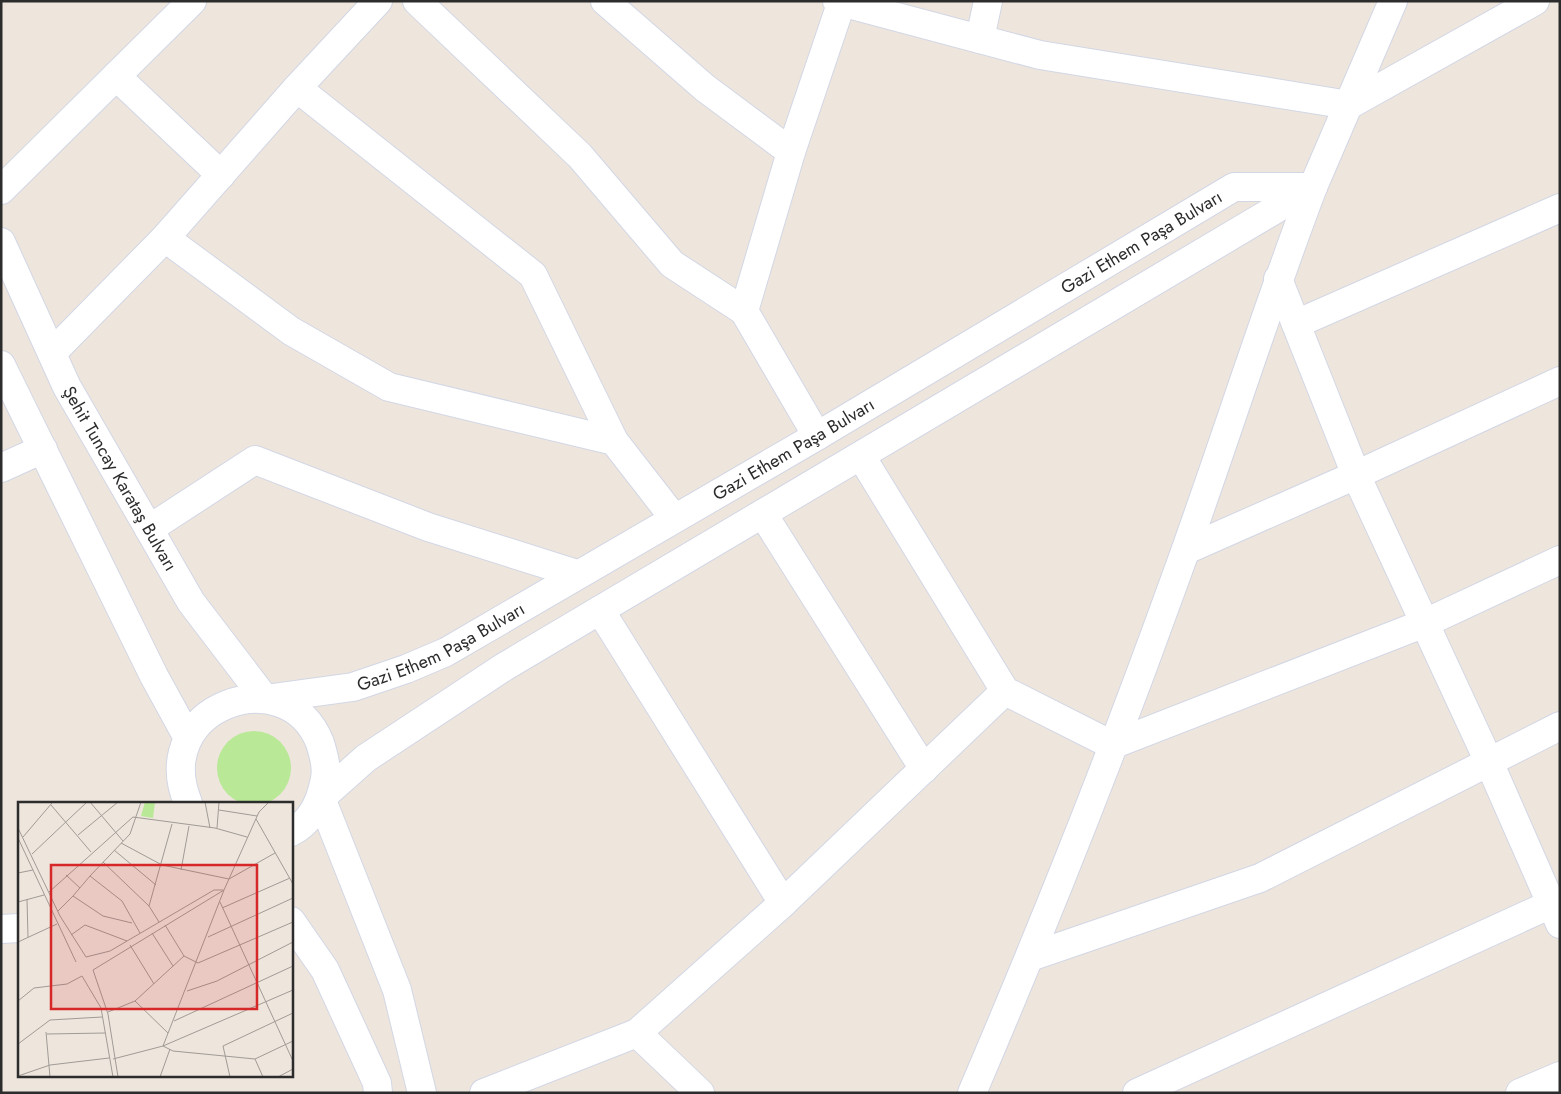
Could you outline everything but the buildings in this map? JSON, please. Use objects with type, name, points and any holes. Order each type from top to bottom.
[{"type":"street","points":[[1,190],[192,1]]},
{"type":"street","points":[[52,353],[165,238],[296,88],[378,1]]},
{"type":"street","points":[[417,1],[580,156],[672,264],[744,311],[817,436]]},
{"type":"street","points":[[605,1],[705,88],[791,152]]},
{"type":"street","points":[[980,39],[988,1]]},
{"type":"street","points":[[972,1093],[1030,957],[1186,550],[1278,279],[1313,188],[1393,1]]},
{"type":"street","points":[[744,311],[791,152],[840,2],[1040,55],[1349,105],[1535,1]]},
{"type":"street","points":[[116,76],[221,174]]},
{"type":"street","points":[[296,88],[533,275],[614,441],[674,518]]},
{"type":"street","name":"Gazi Ethem Paşa Bulvarı","points":[[188,738],[202,720],[220,706],[242,699],[265,699],[353,687],[406,669],[446,652],[817,436],[1234,188],[1313,188]]},
{"type":"street","points":[[292,831],[310,816],[321,798],[366,758],[504,667],[1313,188]]},
{"type":"street","points":[[1296,324],[1560,208]]},
{"type":"street","points":[[165,238],[291,331],[389,387],[614,441]]},
{"type":"street","name":"Şehit Tuncay Karataş Bulvarı","points":[[1,242],[67,387],[191,602],[265,699]]},
{"type":"street","points":[[1137,1093],[1556,910],[1356,475],[1278,279]]},
{"type":"street","points":[[1,365],[154,676],[188,738],[182,759],[181,781],[188,802]]},
{"type":"street","points":[[1186,550],[1356,475],[1560,381]]},
{"type":"street","points":[[1,468],[43,449]]},
{"type":"street","points":[[861,456],[1005,692],[1112,745],[1425,624],[1560,560]]},
{"type":"street","points":[[149,529],[255,460],[428,527],[577,574]]},
{"type":"street","points":[[763,514],[924,769]]},
{"type":"street","points":[[600,610],[783,902]]},
{"type":"street","points":[[484,1093],[637,1033],[783,902],[1005,692]]},
{"type":"street","points":[[265,699],[286,706],[298,714],[317,736],[325,763],[326,777],[321,798],[397,990],[422,1093]]},
{"type":"street","points":[[1030,957],[1260,878],[1560,726]]},
{"type":"street","points":[[292,922],[325,970],[377,1084],[378,1093]]},
{"type":"street","points":[[1,929],[18,928]]},
{"type":"street","points":[[637,1033],[700,1093]]},
{"type":"street","points":[[1520,1093],[1560,1076]]},
{"type":"green space","points":[[247,731],[261,731],[275,737],[285,747],[291,761],[289,782],[285,789],[270,802],[238,802],[223,789],[217,775],[217,761],[223,747],[233,737]]}]
